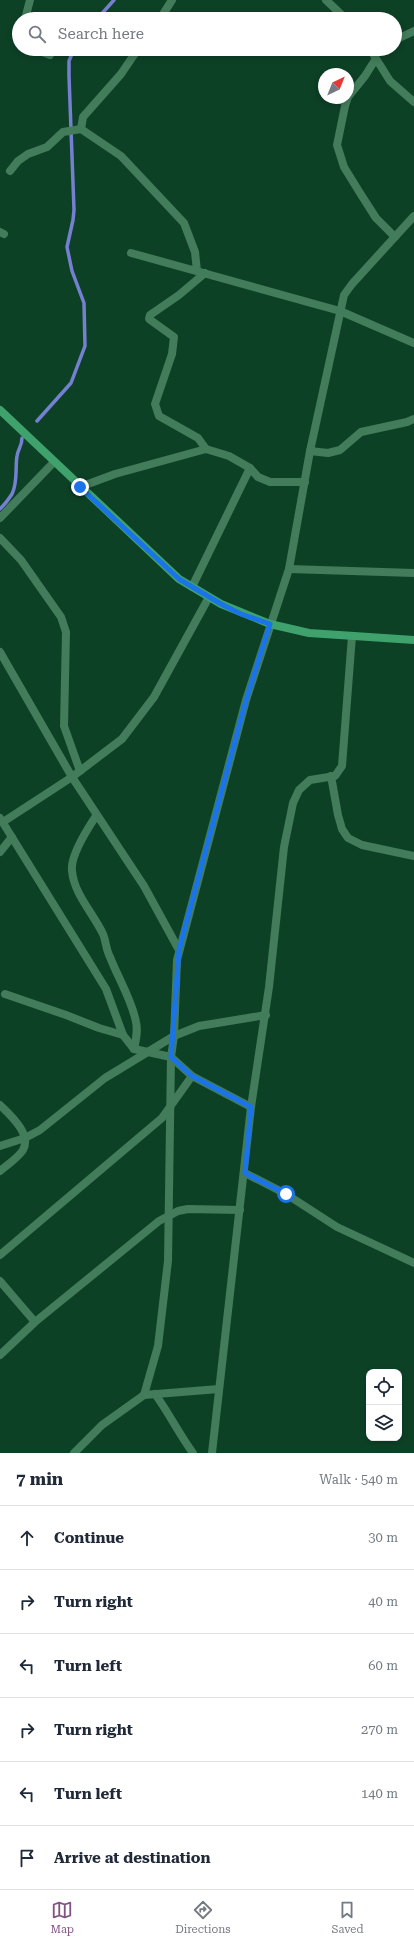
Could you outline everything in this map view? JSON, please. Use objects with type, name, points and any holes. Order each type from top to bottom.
[{"type":"main road","points":[[0,410],[179,579],[209,597],[241,614],[270,624],[309,633],[414,640]]},
{"type":"street","points":[[27,12],[30,0]]},
{"type":"street","points":[[164,12],[172,0]]},
{"type":"street","points":[[326,0],[339,12]]},
{"type":"street","points":[[402,37],[414,31]]},
{"type":"street","points":[[80,129],[83,117],[121,74],[133,56]]},
{"type":"street","points":[[373,56],[365,76],[348,97],[337,145],[344,166],[360,193],[376,218],[395,237]]},
{"type":"street","points":[[376,56],[390,81],[414,102]]},
{"type":"street","points":[[10,171],[18,161],[28,154],[47,147],[63,132],[80,129],[121,156],[184,223],[201,272]]},
{"type":"street","points":[[144,1395],[158,1346],[168,1261],[171,1057],[174,1036],[177,960],[179,950],[246,700],[288,569],[310,451],[344,295],[352,284],[414,216]]},
{"type":"street","points":[[131,253],[340,311],[414,343]]},
{"type":"street","points":[[201,272],[179,295],[150,315],[149,319],[174,337],[172,354],[155,404],[156,411],[159,416],[198,438],[206,449]]},
{"type":"street","points":[[310,451],[328,453],[340,450],[361,432],[414,419]]},
{"type":"street","points":[[80,487],[115,474],[206,449],[229,456],[250,468],[258,477],[270,482],[305,482]]},
{"type":"street","points":[[0,518],[54,462]]},
{"type":"street","points":[[192,587],[250,468]]},
{"type":"street","points":[[0,538],[21,560],[61,617],[66,632],[64,726],[80,771]]},
{"type":"street","points":[[288,569],[414,573]]},
{"type":"street","points":[[209,597],[154,697],[122,739],[72,777],[1,820],[106,989],[123,1035],[134,1049],[146,1053],[171,1057],[192,1076],[251,1107]]},
{"type":"street","points":[[212,1453],[245,1173],[251,1107],[266,1015],[284,847],[294,803],[299,790],[310,780],[331,776],[339,772],[342,766],[352,636]]},
{"type":"street","points":[[0,652],[96,816],[144,886],[179,950]]},
{"type":"street","points":[[331,776],[338,815],[342,829],[348,838],[362,845],[414,856]]},
{"type":"street","points":[[96,816],[73,862],[72,871],[83,900],[103,934],[109,955],[129,1001],[136,1022],[137,1035],[134,1049]]},
{"type":"street","points":[[0,852],[12,837]]},
{"type":"street","points":[[5,994],[66,1014],[99,1028],[123,1035]]},
{"type":"street","points":[[0,1146],[25,1138],[40,1130],[105,1078],[174,1036],[199,1026],[266,1015]]},
{"type":"street","points":[[0,1255],[162,1118],[192,1076]]},
{"type":"street","points":[[0,1105],[16,1122],[25,1138],[24,1149],[0,1171]]},
{"type":"street","points":[[245,1173],[286,1194],[337,1227],[414,1263]]},
{"type":"street","points":[[0,1354],[35,1322],[159,1221],[178,1211],[188,1209],[240,1210]]},
{"type":"street","points":[[0,1281],[35,1322]]},
{"type":"street","points":[[74,1453],[102,1425],[144,1395],[219,1389]]},
{"type":"street","points":[[155,1394],[171,1416],[183,1439],[193,1453]]},
{"type":"waterway","points":[[103,12],[114,0]]},
{"type":"waterway","points":[[37,421],[71,383],[85,346],[84,303],[72,271],[67,247],[74,210],[69,76],[69,61],[71,56]]},
{"type":"waterway","points":[[0,509],[12,494],[14,489],[17,456],[22,438]]},
{"type":"route","points":[[80,487],[179,579],[241,614],[270,624],[246,700],[179,950],[177,960],[174,1036],[171,1057],[192,1076],[251,1107],[245,1173],[286,1194]]}]
